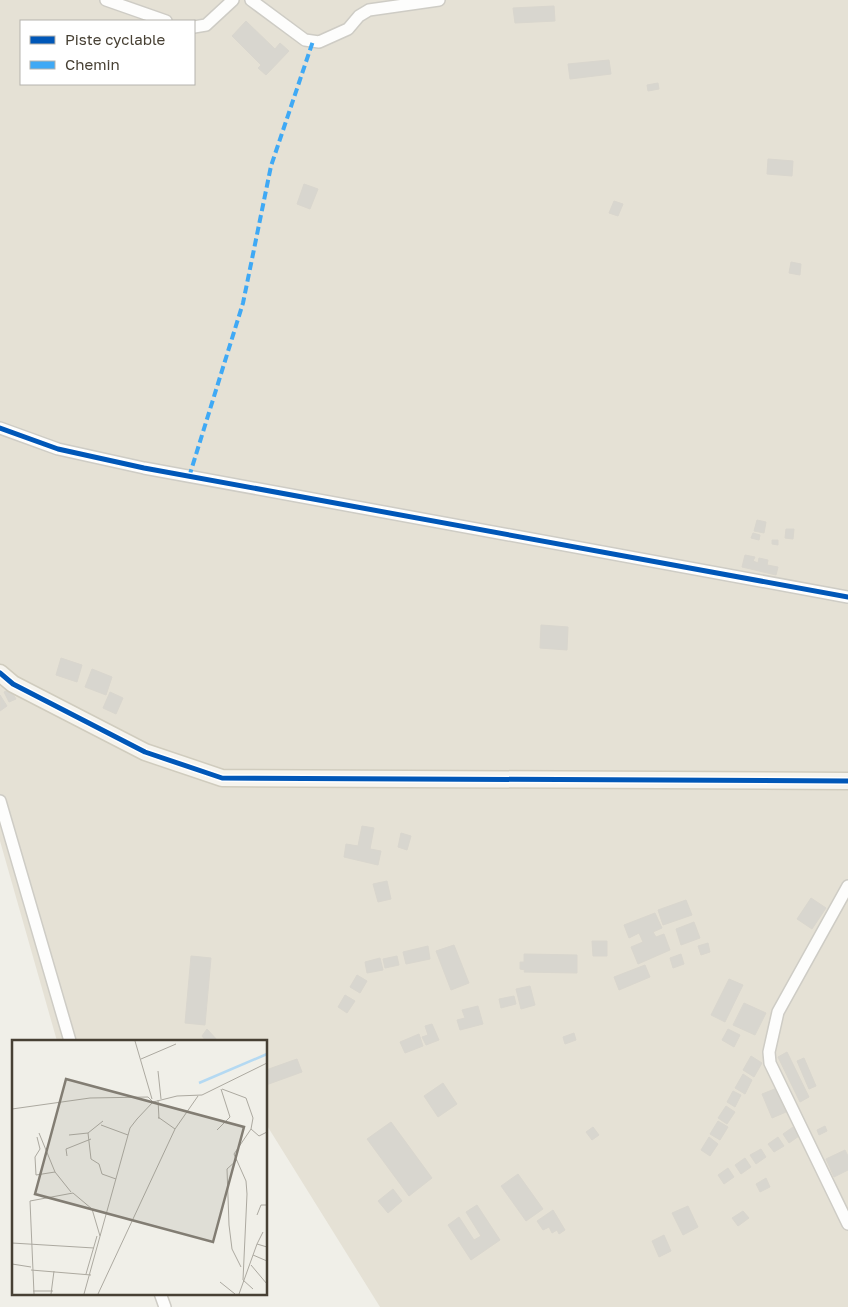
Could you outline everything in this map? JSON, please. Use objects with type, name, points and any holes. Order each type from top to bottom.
[{"type":"street","points":[[106,0],[163,20]]},
{"type":"street","points":[[195,27],[206,25],[233,0]]},
{"type":"street","points":[[251,0],[305,40],[319,42],[348,29],[359,16],[370,10],[439,0]]},
{"type":"street","points":[[0,428],[58,449],[144,468],[848,597]]},
{"type":"street","points":[[0,673],[14,684],[145,752],[222,778],[848,781]]},
{"type":"street","points":[[0,801],[70,1040]]},
{"type":"street","points":[[848,886],[778,1012],[769,1052],[770,1063],[848,1224]]},
{"type":"street","points":[[160,1294],[166,1307]]},
{"type":"shaded area","points":[[0,0],[848,0],[848,1307],[380,1307],[268,1127],[268,1040],[57,1040],[0,841]]},
{"type":"building","points":[[554,6],[555,21],[515,23],[513,8]]},
{"type":"building","points":[[246,21],[275,49],[280,43],[289,51],[266,75],[258,68],[261,65],[232,36]]},
{"type":"building","points":[[609,60],[611,74],[570,79],[568,64]]},
{"type":"building","points":[[658,83],[659,89],[648,91],[647,85]]},
{"type":"building","points":[[768,159],[793,161],[792,176],[767,174]]},
{"type":"building","points":[[304,184],[318,189],[310,209],[297,204]]},
{"type":"building","points":[[614,201],[623,204],[618,216],[609,213]]},
{"type":"building","points":[[791,262],[801,264],[800,275],[789,273]]},
{"type":"building","points":[[757,520],[766,522],[764,533],[754,531]]},
{"type":"building","points":[[786,529],[794,529],[793,539],[785,538]]},
{"type":"building","points":[[753,533],[760,535],[759,540],[751,538]]},
{"type":"building","points":[[772,540],[778,540],[778,545],[772,544]]},
{"type":"building","points":[[745,555],[755,557],[753,561],[758,563],[759,558],[768,560],[767,565],[778,567],[776,575],[742,567]]},
{"type":"building","points":[[541,625],[568,627],[567,650],[540,648]]},
{"type":"building","points":[[61,658],[82,665],[77,682],[56,675]]},
{"type":"building","points":[[92,669],[112,677],[106,695],[85,687]]},
{"type":"building","points":[[10,689],[16,699],[9,702],[4,692]]},
{"type":"building","points":[[110,692],[123,698],[116,714],[103,708]]},
{"type":"building","points":[[0,695],[7,706],[0,711]]},
{"type":"building","points":[[362,826],[374,828],[370,849],[381,851],[378,865],[344,857],[346,844],[358,846]]},
{"type":"building","points":[[401,833],[411,836],[407,850],[398,847]]},
{"type":"building","points":[[387,881],[391,899],[378,902],[373,884]]},
{"type":"building","points":[[811,898],[826,908],[812,929],[797,919]]},
{"type":"building","points":[[686,900],[692,915],[663,925],[658,910]]},
{"type":"building","points":[[655,913],[662,928],[653,932],[656,937],[664,934],[670,950],[638,964],[631,947],[643,942],[639,933],[629,938],[624,925]]},
{"type":"building","points":[[694,922],[700,938],[681,945],[676,929]]},
{"type":"building","points":[[592,941],[607,941],[607,956],[593,956]]},
{"type":"building","points":[[708,943],[710,952],[701,955],[698,946]]},
{"type":"building","points":[[454,945],[469,983],[451,990],[436,951]]},
{"type":"building","points":[[428,946],[430,959],[406,964],[403,952]]},
{"type":"building","points":[[524,954],[577,955],[577,973],[524,972],[525,970],[520,969],[520,962],[524,962]]},
{"type":"building","points":[[681,954],[684,964],[673,968],[670,958]]},
{"type":"building","points":[[191,956],[211,958],[205,1025],[185,1023]]},
{"type":"building","points":[[397,956],[399,965],[385,968],[383,959]]},
{"type":"building","points":[[380,958],[383,970],[367,973],[365,962]]},
{"type":"building","points":[[645,965],[650,977],[619,990],[614,977]]},
{"type":"building","points":[[357,975],[367,981],[360,993],[350,987]]},
{"type":"building","points":[[729,979],[743,985],[725,1022],[711,1015]]},
{"type":"building","points":[[530,986],[535,1005],[521,1009],[516,989]]},
{"type":"building","points":[[345,995],[355,1001],[347,1013],[338,1007]]},
{"type":"building","points":[[514,996],[516,1004],[501,1008],[499,999]]},
{"type":"building","points":[[744,1003],[766,1013],[755,1035],[733,1025]]},
{"type":"building","points":[[478,1006],[483,1024],[460,1030],[457,1020],[465,1018],[462,1010]]},
{"type":"building","points":[[432,1024],[439,1040],[426,1045],[422,1037],[428,1035],[425,1026]]},
{"type":"building","points":[[207,1029],[217,1040],[205,1040],[202,1036]]},
{"type":"building","points":[[728,1029],[740,1035],[734,1047],[722,1040]]},
{"type":"building","points":[[574,1033],[576,1040],[565,1044],[563,1037]]},
{"type":"building","points":[[419,1034],[423,1046],[405,1053],[400,1042]]},
{"type":"building","points":[[787,1052],[809,1097],[800,1102],[778,1057]]},
{"type":"building","points":[[751,1056],[762,1063],[754,1077],[743,1070]]},
{"type":"building","points":[[804,1058],[816,1086],[809,1089],[797,1061]]},
{"type":"building","points":[[297,1059],[302,1072],[268,1084],[268,1069]]},
{"type":"building","points":[[743,1074],[752,1080],[745,1094],[735,1088]]},
{"type":"building","points":[[443,1083],[457,1104],[438,1117],[424,1096]]},
{"type":"building","points":[[777,1088],[786,1112],[772,1118],[762,1094]]},
{"type":"building","points":[[733,1091],[741,1095],[735,1107],[727,1102]]},
{"type":"building","points":[[726,1106],[735,1112],[727,1124],[718,1118]]},
{"type":"building","points":[[718,1121],[728,1127],[720,1140],[710,1134]]},
{"type":"building","points":[[391,1122],[432,1178],[409,1196],[367,1139]]},
{"type":"building","points":[[825,1126],[827,1131],[819,1135],[817,1130]]},
{"type":"building","points":[[593,1127],[599,1135],[592,1140],[586,1132]]},
{"type":"building","points":[[793,1127],[799,1136],[789,1143],[783,1134]]},
{"type":"building","points":[[709,1137],[718,1144],[710,1156],[701,1150]]},
{"type":"building","points":[[778,1137],[784,1146],[774,1152],[768,1144]]},
{"type":"building","points":[[761,1149],[766,1157],[756,1164],[750,1155]]},
{"type":"building","points":[[845,1150],[848,1156],[848,1170],[834,1177],[826,1159]]},
{"type":"building","points":[[745,1158],[751,1167],[741,1174],[735,1165]]},
{"type":"building","points":[[728,1168],[734,1177],[724,1184],[718,1175]]},
{"type":"building","points":[[518,1174],[543,1209],[526,1221],[501,1186]]},
{"type":"building","points":[[766,1178],[770,1187],[760,1192],[756,1184]]},
{"type":"building","points":[[393,1189],[402,1201],[388,1213],[378,1201]]},
{"type":"building","points":[[477,1205],[500,1240],[471,1260],[448,1225],[459,1217],[474,1240],[481,1236],[466,1212]]},
{"type":"building","points":[[688,1206],[698,1227],[683,1235],[672,1213]]},
{"type":"building","points":[[553,1210],[565,1230],[559,1234],[557,1230],[552,1233],[549,1227],[543,1230],[537,1221]]},
{"type":"building","points":[[743,1211],[749,1218],[738,1226],[732,1218]]},
{"type":"building","points":[[664,1235],[671,1251],[659,1257],[652,1241]]},
{"type":"marked path","points":[[189,477],[243,303],[271,166],[313,41]]},
{"type":"cycle path","points":[[0,428],[58,449],[144,468],[848,597]]},
{"type":"cycle path","points":[[0,673],[13,684],[145,752],[222,778],[848,781]]}]
